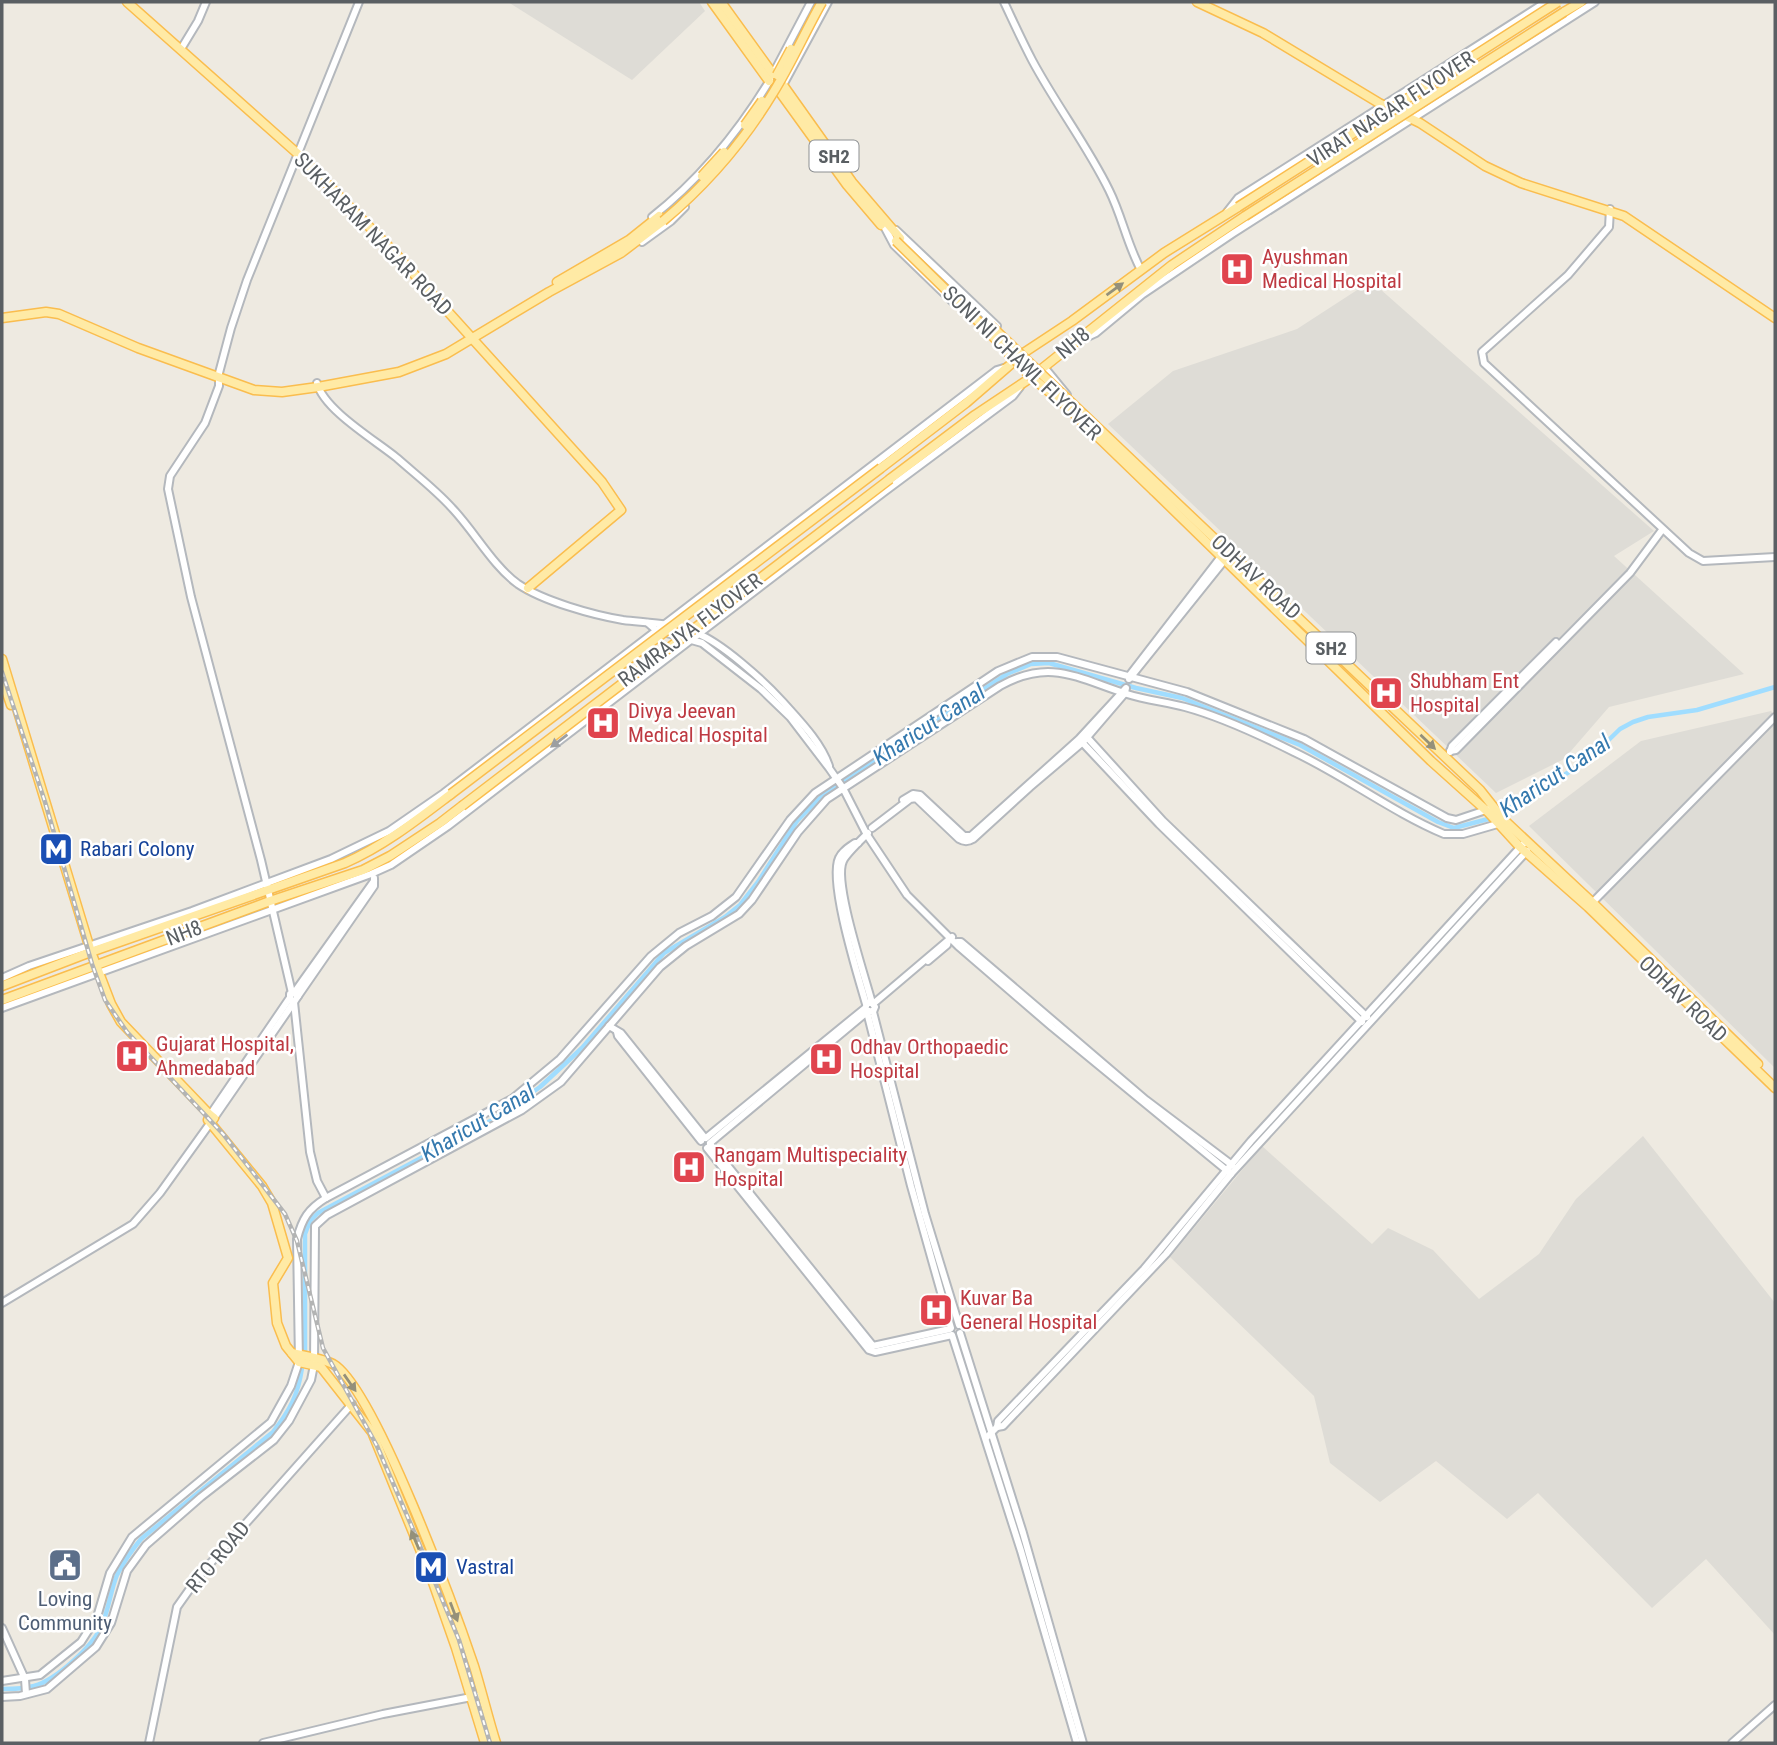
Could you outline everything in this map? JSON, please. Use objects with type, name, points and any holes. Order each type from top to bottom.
[{"type":"main road","name":"SUKHARAM NAGAR ROAD","points":[[127,2],[298,154],[394,252],[602,482],[621,510],[528,589]]},
{"type":"main road","points":[[712,2],[771,77]]},
{"type":"main road","points":[[721,2],[771,77]]},
{"type":"main road","points":[[661,219],[723,154],[741,130],[769,89],[814,2]]},
{"type":"main road","points":[[2,317],[46,312],[59,314],[138,348],[268,393],[399,372],[446,354],[619,251],[661,219],[722,164],[759,115],[822,2]]},
{"type":"main road","points":[[1197,2],[1263,33],[1385,104],[1413,117],[1490,165],[1522,180],[1625,213],[1775,315]]},
{"type":"main road","points":[[1203,2],[1264,30],[1385,104]]},
{"type":"main road","name":"VIRAT NAGAR FLYOVER","points":[[1223,216],[1558,2]]},
{"type":"main road","name":"VIRAT NAGAR FLYOVER","points":[[1238,225],[1245,216],[1581,2]]},
{"type":"main road","name":"SH2","points":[[781,88],[847,186],[887,227]]},
{"type":"main road","name":"NH8","points":[[961,407],[1025,352],[1223,216]]},
{"type":"main road","name":"NH8","points":[[910,464],[922,459],[969,419],[1026,381],[1172,265],[1238,225]]},
{"type":"main road","name":"SONI NI CHAWL FLYOVER","points":[[887,227],[1029,375],[1160,491]]},
{"type":"main road","points":[[1077,317],[1083,317],[1089,322],[1087,331]]},
{"type":"main road","points":[[961,407],[969,419]]},
{"type":"main road","name":"RAMRAJYA FLYOVER","points":[[87,950],[267,885],[366,853],[435,806],[447,794],[961,407]]},
{"type":"main road","points":[[887,454],[902,452]]},
{"type":"main road","points":[[902,478],[910,464]]},
{"type":"main road","name":"RAMRAJYA FLYOVER","points":[[372,874],[400,849],[462,806],[910,464]]},
{"type":"main road","name":"ODHAV ROAD","points":[[1160,491],[1430,761],[1491,810]]},
{"type":"main road","name":"ODHAV ROAD","points":[[1226,555],[1447,755],[1480,790],[1491,810]]},
{"type":"main road","points":[[2,659],[87,950],[121,1022],[210,1118],[265,1183],[292,1238],[290,1267],[273,1283]]},
{"type":"main road","points":[[2,678],[87,950]]},
{"type":"main road","name":"SH2","points":[[1491,810],[1502,822]]},
{"type":"main road","name":"ODHAV ROAD","points":[[1502,822],[1775,1080]]},
{"type":"main road","name":"NH8","points":[[2,1000],[96,970],[271,905],[372,874]]},
{"type":"main road","name":"ODHAV ROAD","points":[[1591,906],[1775,1088]]},
{"type":"main road","points":[[2,986],[87,950]]},
{"type":"main road","points":[[210,1118],[272,1203],[288,1258],[273,1283],[277,1323],[286,1346],[297,1357],[333,1364],[343,1373],[375,1422],[423,1531],[464,1639],[496,1743]]},
{"type":"main road","points":[[314,1362],[352,1404],[372,1432],[430,1574],[485,1743]]},
{"type":"street","points":[[181,49],[206,2]]},
{"type":"street","points":[[326,1198],[317,1181],[310,1152],[293,996],[267,885],[191,597],[169,489],[170,476],[205,424],[219,387],[219,375],[230,328],[247,280],[359,2]]},
{"type":"street","points":[[619,251],[683,190],[724,146],[771,77],[814,2]]},
{"type":"street","points":[[619,251],[638,245],[671,221],[733,155],[781,88],[828,2]]},
{"type":"street","points":[[1004,2],[1032,62],[1084,144],[1110,192],[1122,221],[1126,240],[1141,270]]},
{"type":"street","points":[[1223,216],[1238,198],[1546,2]]},
{"type":"street","points":[[1069,346],[1096,333],[1143,294],[1238,225],[1595,2]]},
{"type":"street","points":[[771,77],[781,88]]},
{"type":"street","points":[[1610,210],[1609,226],[1568,275],[1482,352],[1484,363],[1689,554],[1703,561],[1775,557]]},
{"type":"street","points":[[887,227],[903,234],[1025,352]]},
{"type":"street","points":[[267,885],[364,844],[447,794],[662,625],[997,370],[1010,365],[894,245],[887,227]]},
{"type":"street","points":[[2,1301],[133,1224],[160,1193],[372,874],[384,869],[448,826],[902,478],[922,459],[1013,396],[1026,381],[1149,492],[1160,491],[1161,484],[1069,397],[1044,367]]},
{"type":"street","points":[[318,385],[325,398],[345,418],[380,444],[452,508],[518,583],[546,597],[582,609],[699,634],[717,645],[774,692],[810,735],[826,758],[829,768]]},
{"type":"street","points":[[1447,755],[1452,746],[1632,567],[1662,530]]},
{"type":"street","points":[[1077,1743],[1021,1551],[991,1432],[953,1329],[925,1214],[839,897],[836,875],[839,856],[867,835],[873,824],[916,793],[964,836],[970,838],[1083,738],[1226,555]]},
{"type":"street","points":[[648,623],[656,630],[702,643],[761,689],[790,717],[837,779],[867,835],[907,895],[958,946],[1087,1057],[1231,1169]]},
{"type":"street","points":[[2,1697],[26,1687],[81,1642],[97,1618],[110,1573],[132,1537],[271,1422],[291,1386],[297,1357],[292,1238],[302,1219],[317,1203],[503,1104],[527,1086],[574,1045],[651,956],[680,933],[712,916],[736,897],[790,820],[815,793],[988,678],[1016,662],[1032,657],[1057,657],[1296,752],[1444,834],[1463,834],[1502,822]]},
{"type":"street","points":[[2,1681],[47,1689],[96,1647],[111,1623],[127,1572],[146,1545],[201,1497],[274,1440],[289,1421],[311,1380],[314,1362],[315,1226],[327,1215],[522,1110],[561,1082],[660,967],[686,946],[740,914],[798,832],[827,799],[1017,677],[1045,671],[1186,692],[1304,739],[1447,818],[1456,820],[1491,810]]},
{"type":"street","points":[[1591,906],[1775,719]]},
{"type":"street","points":[[1083,738],[1159,824],[1365,1020]]},
{"type":"street","points":[[991,1432],[998,1421],[1161,1250],[1365,1020],[1526,846]]},
{"type":"street","points":[[706,1142],[870,1007],[944,942],[952,940]]},
{"type":"street","points":[[2,978],[87,950]]},
{"type":"street","points":[[2,1008],[96,970]]},
{"type":"street","points":[[609,1026],[617,1032],[873,1346],[953,1329]]},
{"type":"street","points":[[953,1329],[956,1336],[960,1334],[991,1432],[1083,1743]]},
{"type":"street","name":"RTO ROAD","points":[[149,1743],[177,1607],[199,1576],[352,1404]]},
{"type":"street","points":[[2,1628],[26,1687]]},
{"type":"street","points":[[263,1743],[383,1714],[482,1695]]},
{"type":"street","points":[[1732,1743],[1775,1705]]},
{"type":"shaded area","points":[[508,2],[699,2],[705,11],[632,80]]},
{"type":"shaded area","points":[[1371,281],[1654,531],[1614,556],[1744,674],[1609,707],[1564,759],[1496,793],[1108,424],[1173,371],[1297,329]]},
{"type":"shaded area","points":[[1771,711],[1775,715],[1775,1068],[1529,826],[1641,741]]},
{"type":"shaded area","points":[[1643,1136],[1775,1303],[1775,1635],[1706,1559],[1652,1608],[1538,1493],[1507,1519],[1436,1461],[1380,1502],[1330,1463],[1314,1396],[1170,1257],[1262,1146],[1372,1244],[1388,1228],[1433,1250],[1479,1299],[1539,1254],[1576,1199]]},
{"type":"waterway","name":"Kharicut Canal","points":[[305,1351],[305,1234],[310,1221],[318,1213],[494,1119],[540,1087],[582,1048],[664,953],[725,917],[740,905],[797,821],[825,793],[1007,674],[1031,664],[1049,663],[1182,698],[1300,745],[1438,822],[1454,828],[1492,818]]},
{"type":"waterway","name":"Kharicut Canal","points":[[1500,814],[1587,761],[1620,729],[1633,722],[1648,717],[1697,710],[1775,687]]},
{"type":"waterway","name":"Kharicut Canal","points":[[2,1689],[26,1688],[43,1683],[82,1653],[101,1627],[117,1575],[141,1539],[273,1432],[292,1402],[302,1368]]},
{"type":"railway","points":[[2,672],[105,1000],[127,1032],[224,1135],[285,1214],[297,1241],[323,1348],[377,1446],[415,1534],[459,1640],[490,1743]]},
{"type":"place","name":"Ayushman Medical Hospital","points":[[1237,269]]},
{"type":"place","name":"Shubham Ent Hospital","points":[[1386,693]]},
{"type":"place","name":"Divya Jeevan Medical Hospital","points":[[603,723]]},
{"type":"place","name":"Rabari Colony","points":[[56,849]]},
{"type":"place","name":"Gujarat Hospital, Ahmedabad","points":[[132,1056]]},
{"type":"place","name":"Odhav Orthopaedic Hospital","points":[[826,1059]]},
{"type":"place","name":"Rangam Multispeciality Hospital","points":[[689,1167]]},
{"type":"place","name":"Kuvar Ba General Hospital","points":[[936,1310]]},
{"type":"place","name":"Loving Community","points":[[65,1565]]},
{"type":"place","name":"Vastral","points":[[431,1567]]}]
